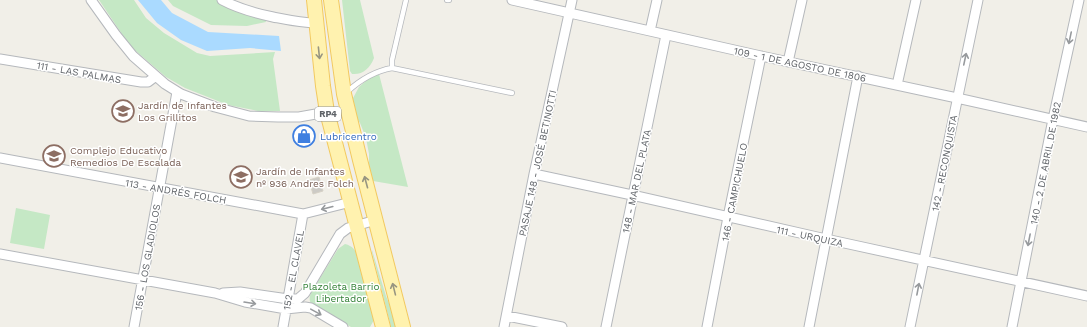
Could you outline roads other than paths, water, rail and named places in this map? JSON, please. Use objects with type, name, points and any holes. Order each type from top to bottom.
[{"type":"main road","name":"RP4","points":[[314,0],[327,112],[383,327]]},
{"type":"main road","name":"RP4","points":[[331,0],[344,94],[403,327]]},
{"type":"street","points":[[91,0],[122,44],[133,56],[177,92],[197,101],[249,116],[278,118],[299,117],[327,112]]},
{"type":"street","points":[[222,0],[244,10],[302,23],[316,23]]},
{"type":"street","name":"109 - 1 DE AGOSTO DE 1806","points":[[512,0],[1087,127]]},
{"type":"street","name":"PASAJE 148 - JOSÉ BETINOTTI","points":[[504,327],[534,174],[572,0]]},
{"type":"street","points":[[650,31],[657,0]]},
{"type":"street","points":[[788,62],[802,0]]},
{"type":"street","points":[[897,85],[916,0]]},
{"type":"street","name":"142 - RECONQUISTA","points":[[910,327],[978,0]]},
{"type":"street","name":"140 - 2 DE ABRIL DE 1982","points":[[1012,327],[1053,119],[1079,0]]},
{"type":"street","name":"148 - MAR DEL PLATA","points":[[606,327],[666,35]]},
{"type":"street","name":"146 - CAMPICHUELO","points":[[707,327],[761,56]]},
{"type":"street","name":"111 - LAS PALMAS","points":[[0,58],[141,82],[148,82],[156,76]]},
{"type":"street","points":[[809,327],[858,76]]},
{"type":"street","name":"156 - LOS GLADIOLOS","points":[[134,327],[177,92]]},
{"type":"street","name":"113 - ANDRÉS FOLCH","points":[[0,158],[303,214],[350,202]]},
{"type":"street","name":"111 - URQUIZA","points":[[534,174],[1087,296]]},
{"type":"street","name":"152 - EL CLAVEL","points":[[283,327],[303,214]]},
{"type":"street","points":[[215,293],[240,292],[288,299],[298,298],[305,293],[340,234],[348,228],[376,220]]},
{"type":"street","points":[[0,254],[215,293],[239,301],[286,309],[305,307],[311,308],[344,327]]},
{"type":"street","points":[[507,316],[562,327]]},
{"type":"lane","points":[[392,68],[392,60],[406,0]]},
{"type":"lane","points":[[344,94],[354,85],[366,78],[378,72],[392,68],[512,93]]},
{"type":"water","points":[[138,0],[161,0],[172,13],[208,32],[279,36],[281,51],[250,48],[207,51],[181,40],[157,23]]},
{"type":"place","name":"Jardín de Infantes Los Grillitos","points":[[123,111]]},
{"type":"place","name":"Lubricentro","points":[[304,136]]},
{"type":"place","name":"Complejo Educativo Remedios De Escalada","points":[[54,156]]},
{"type":"place","name":"Jardín de Infantes nº 936 Andres Folch","points":[[241,177]]},
{"type":"park label","name":"Plazoleta Barrio Libertador","points":[[341,292]]}]
